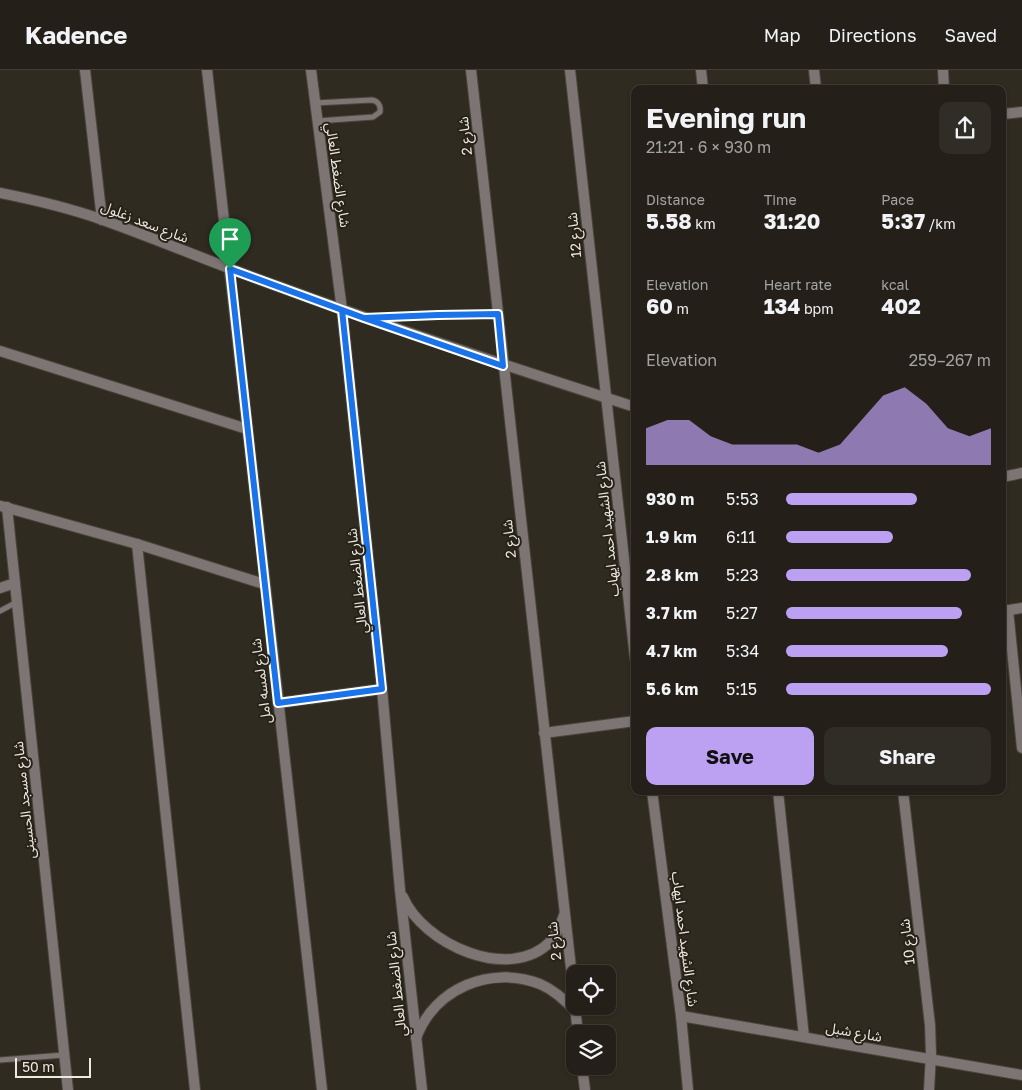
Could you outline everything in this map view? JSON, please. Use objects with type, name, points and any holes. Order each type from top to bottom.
[{"type":"street","points":[[85,70],[102,220]]},
{"type":"street","name":"شارع لمسه امل","points":[[207,70],[322,1090]]},
{"type":"street","name":"شارع الضغط العالي","points":[[311,70],[316,121],[342,310],[422,1090]]},
{"type":"street","name":"شارع 2","points":[[471,70],[570,965]]},
{"type":"street","name":"شارع 12","points":[[570,70],[606,398]]},
{"type":"street","points":[[701,70],[703,85]]},
{"type":"street","points":[[814,70],[816,85]]},
{"type":"street","points":[[943,70],[944,85]]},
{"type":"street","points":[[1006,114],[1022,112]]},
{"type":"street","name":"شارع سعد زغلول","points":[[0,193],[102,220],[364,318],[503,366],[631,406]]},
{"type":"street","points":[[0,352],[247,429]]},
{"type":"street","name":"شارع الشهيد احمد ايهاب","points":[[606,398],[631,624]]},
{"type":"street","points":[[1006,476],[1022,473]]},
{"type":"street","points":[[3,506],[137,544],[264,584]]},
{"type":"street","name":"شارع مسجد الحسينى","points":[[3,506],[15,583],[68,1090]]},
{"type":"street","points":[[137,544],[195,1090]]},
{"type":"street","points":[[623,555],[631,558]]},
{"type":"street","points":[[0,588],[15,583]]},
{"type":"street","points":[[1006,610],[1022,608]]},
{"type":"street","points":[[1006,618],[1022,748]]},
{"type":"street","points":[[278,703],[382,689]]},
{"type":"street","points":[[544,733],[631,722]]},
{"type":"street","name":"شارع الشهيد احمد ايهاب","points":[[653,795],[681,1016],[688,1090]]},
{"type":"street","points":[[778,795],[804,1037]]},
{"type":"street","name":"شارع 10","points":[[903,795],[930,1025],[931,1060],[929,1090]]},
{"type":"street","points":[[400,890],[406,905],[428,931],[442,941],[457,948],[488,957],[517,958],[537,952],[555,935],[564,915]]},
{"type":"street","points":[[416,1039],[427,1015],[446,995],[464,986],[484,980],[512,978],[527,980],[541,985],[566,1000]]},
{"type":"street","name":"شارع شبل","points":[[681,1016],[1022,1075]]},
{"type":"street","points":[[583,1075],[585,1090]]},
{"type":"lane","points":[[314,103],[372,100],[380,106],[380,112],[373,117],[316,121]]},
{"type":"lane","points":[[364,318],[498,314]]},
{"type":"lane","points":[[0,611],[17,602]]},
{"type":"lane","points":[[0,1060],[64,1055]]},
{"type":"route","points":[[230,269],[278,703],[382,689],[342,310],[364,318],[503,366],[498,314],[364,318],[230,269]]}]
